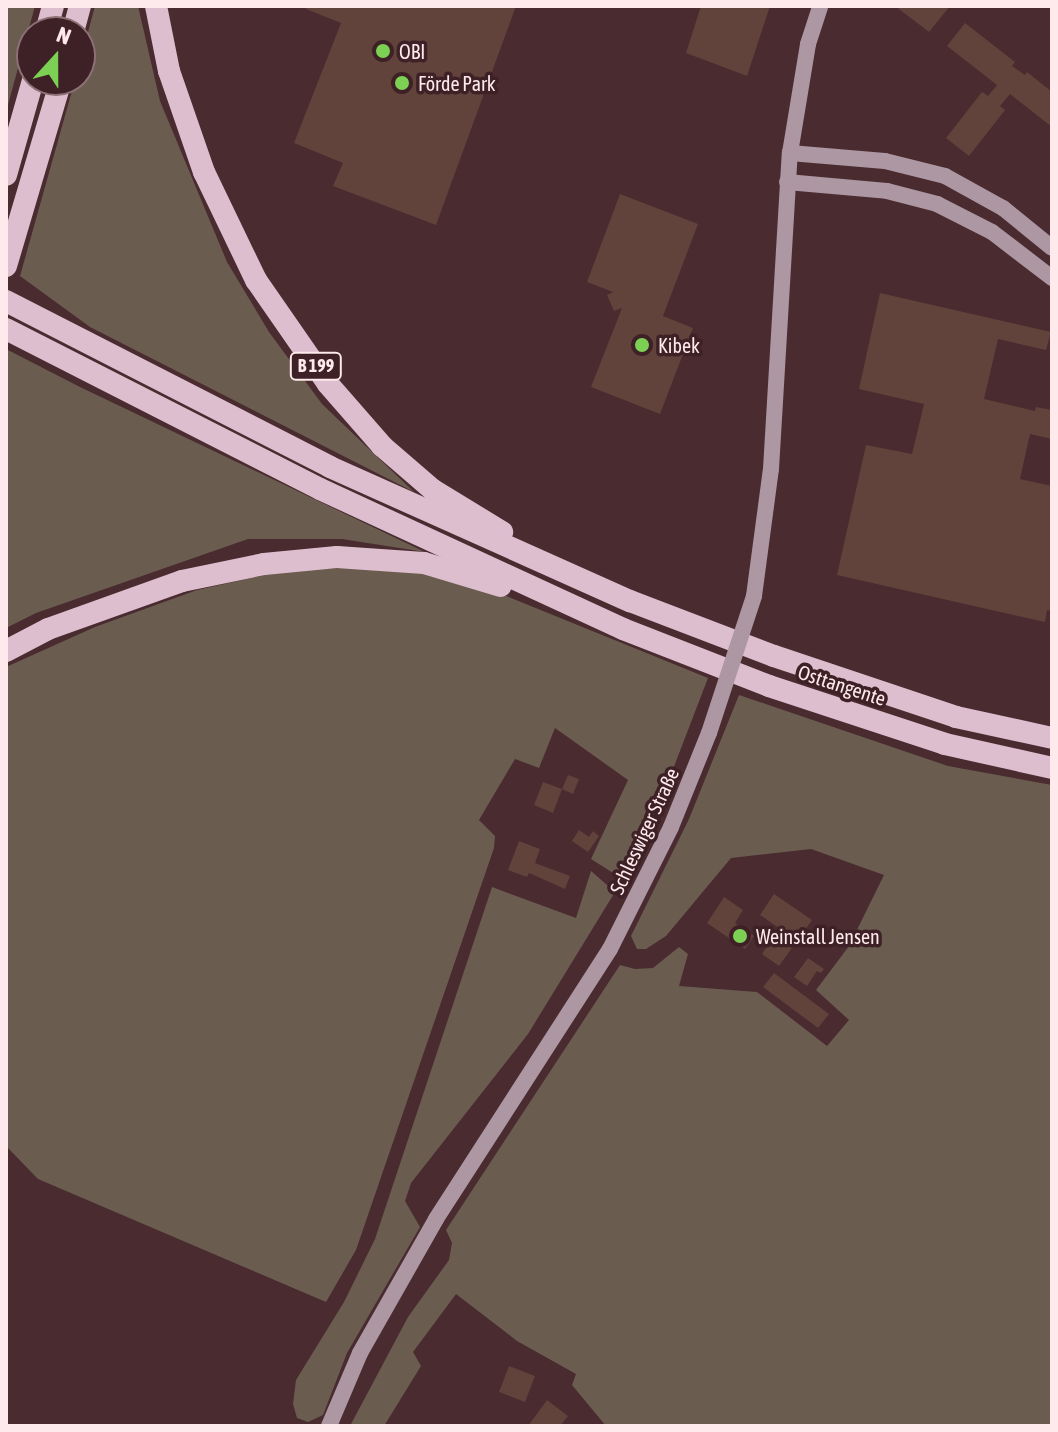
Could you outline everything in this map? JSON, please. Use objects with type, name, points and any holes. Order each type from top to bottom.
[{"type":"highway","name":"B 199","points":[[156,6],[169,71],[204,172],[256,280],[328,384],[382,446],[433,490],[488,524],[630,601]]},
{"type":"highway","points":[[6,175],[28,96]]},
{"type":"highway","points":[[6,266],[56,96]]},
{"type":"highway","points":[[6,301],[330,467],[630,601]]},
{"type":"highway","points":[[6,329],[320,489],[623,629]]},
{"type":"highway","points":[[6,651],[48,629],[182,581],[264,564],[337,557],[424,563],[623,629]]},
{"type":"highway","name":"Osttangente","points":[[630,601],[774,656],[956,717],[1052,738]]},
{"type":"highway","name":"Osttangente","points":[[623,629],[769,686],[945,744],[1052,768]]},
{"type":"main road","name":"Schleswiger Straße","points":[[329,1426],[360,1353],[436,1219],[610,949],[671,827],[709,733],[754,596],[771,469],[790,153],[808,44],[820,6]]},
{"type":"main road","points":[[790,153],[885,161],[945,176],[1003,208],[1052,248]]},
{"type":"main road","points":[[787,182],[887,191],[937,204],[992,232],[1052,278]]},
{"type":"shaded area","points":[[6,6],[35,6],[32,16],[16,16],[16,75],[6,112]]},
{"type":"shaded area","points":[[95,6],[138,6],[160,101],[227,262],[269,332],[322,404],[414,492],[90,327],[20,276],[71,96],[96,96],[96,16],[92,16]]},
{"type":"shaded area","points":[[6,349],[425,552],[342,539],[248,539],[36,613],[6,628]]},
{"type":"shaded area","points":[[369,567],[423,573],[504,595],[708,678],[660,803],[621,878],[591,859],[628,780],[555,728],[539,768],[515,759],[479,820],[495,836],[494,848],[356,1250],[326,1302],[38,1179],[6,1146],[6,667],[95,627],[197,590],[288,570]]},
{"type":"shaded area","points":[[739,695],[948,766],[1052,785],[1052,1426],[606,1426],[572,1385],[576,1374],[517,1341],[456,1294],[413,1352],[421,1366],[384,1426],[350,1426],[408,1317],[449,1260],[452,1243],[446,1230],[620,965],[635,969],[653,968],[679,947],[688,954],[679,986],[757,992],[827,1046],[849,1020],[816,990],[849,946],[884,875],[811,849],[731,858],[666,936],[646,949],[637,949],[631,936],[689,819]]},
{"type":"shaded area","points":[[591,871],[615,892],[528,1034],[411,1183],[405,1201],[420,1227],[347,1353],[323,1415],[308,1422],[297,1418],[293,1404],[296,1380],[344,1302],[375,1239],[492,887],[576,918]]},
{"type":"building","name":"Förde Park","points":[[307,6],[516,6],[436,225],[333,186],[343,163],[294,143],[341,23],[306,9]]},
{"type":"building","points":[[701,6],[770,6],[747,76],[686,53]]},
{"type":"building","points":[[895,6],[950,6],[929,32]]},
{"type":"building","points":[[965,23],[1015,62],[1012,66],[1025,75],[1027,72],[1052,92],[1052,127],[1010,94],[1000,106],[1005,110],[969,156],[946,138],[982,92],[988,96],[997,85],[947,46]]},
{"type":"building","points":[[620,194],[698,224],[663,316],[693,328],[660,414],[591,387],[622,308],[614,311],[607,295],[613,292],[587,282]]},
{"type":"building","points":[[880,293],[1051,332],[1046,350],[998,339],[984,399],[1035,411],[1036,407],[1052,410],[1052,439],[1030,434],[1020,479],[1052,486],[1052,611],[1047,610],[1045,622],[837,575],[866,445],[912,454],[924,404],[859,389]]},
{"type":"building","points":[[568,775],[579,779],[573,794],[562,789]]},
{"type":"building","points":[[543,782],[562,789],[553,813],[534,805]]},
{"type":"building","points":[[579,830],[589,837],[593,831],[599,836],[588,852],[572,841]]},
{"type":"building","points":[[519,841],[540,849],[535,863],[570,876],[565,889],[529,873],[527,877],[508,870]]},
{"type":"building","points":[[774,894],[812,920],[779,966],[762,954],[779,928],[760,915]]},
{"type":"building","points":[[724,897],[743,910],[735,923],[754,936],[745,949],[707,923]]},
{"type":"building","points":[[808,958],[824,969],[821,973],[817,971],[807,986],[794,977]]},
{"type":"building","points":[[774,973],[829,1014],[818,1028],[763,987]]},
{"type":"building","points":[[509,1366],[535,1376],[525,1402],[499,1392]]},
{"type":"building","points":[[547,1400],[568,1416],[560,1426],[528,1426]]},
{"type":"place","name":"OBI","points":[[383,51]]},
{"type":"place","name":"Förde Park","points":[[402,83]]},
{"type":"place","name":"Kibek","points":[[642,345]]},
{"type":"place","name":"Weinstall Jensen","points":[[740,936]]}]
